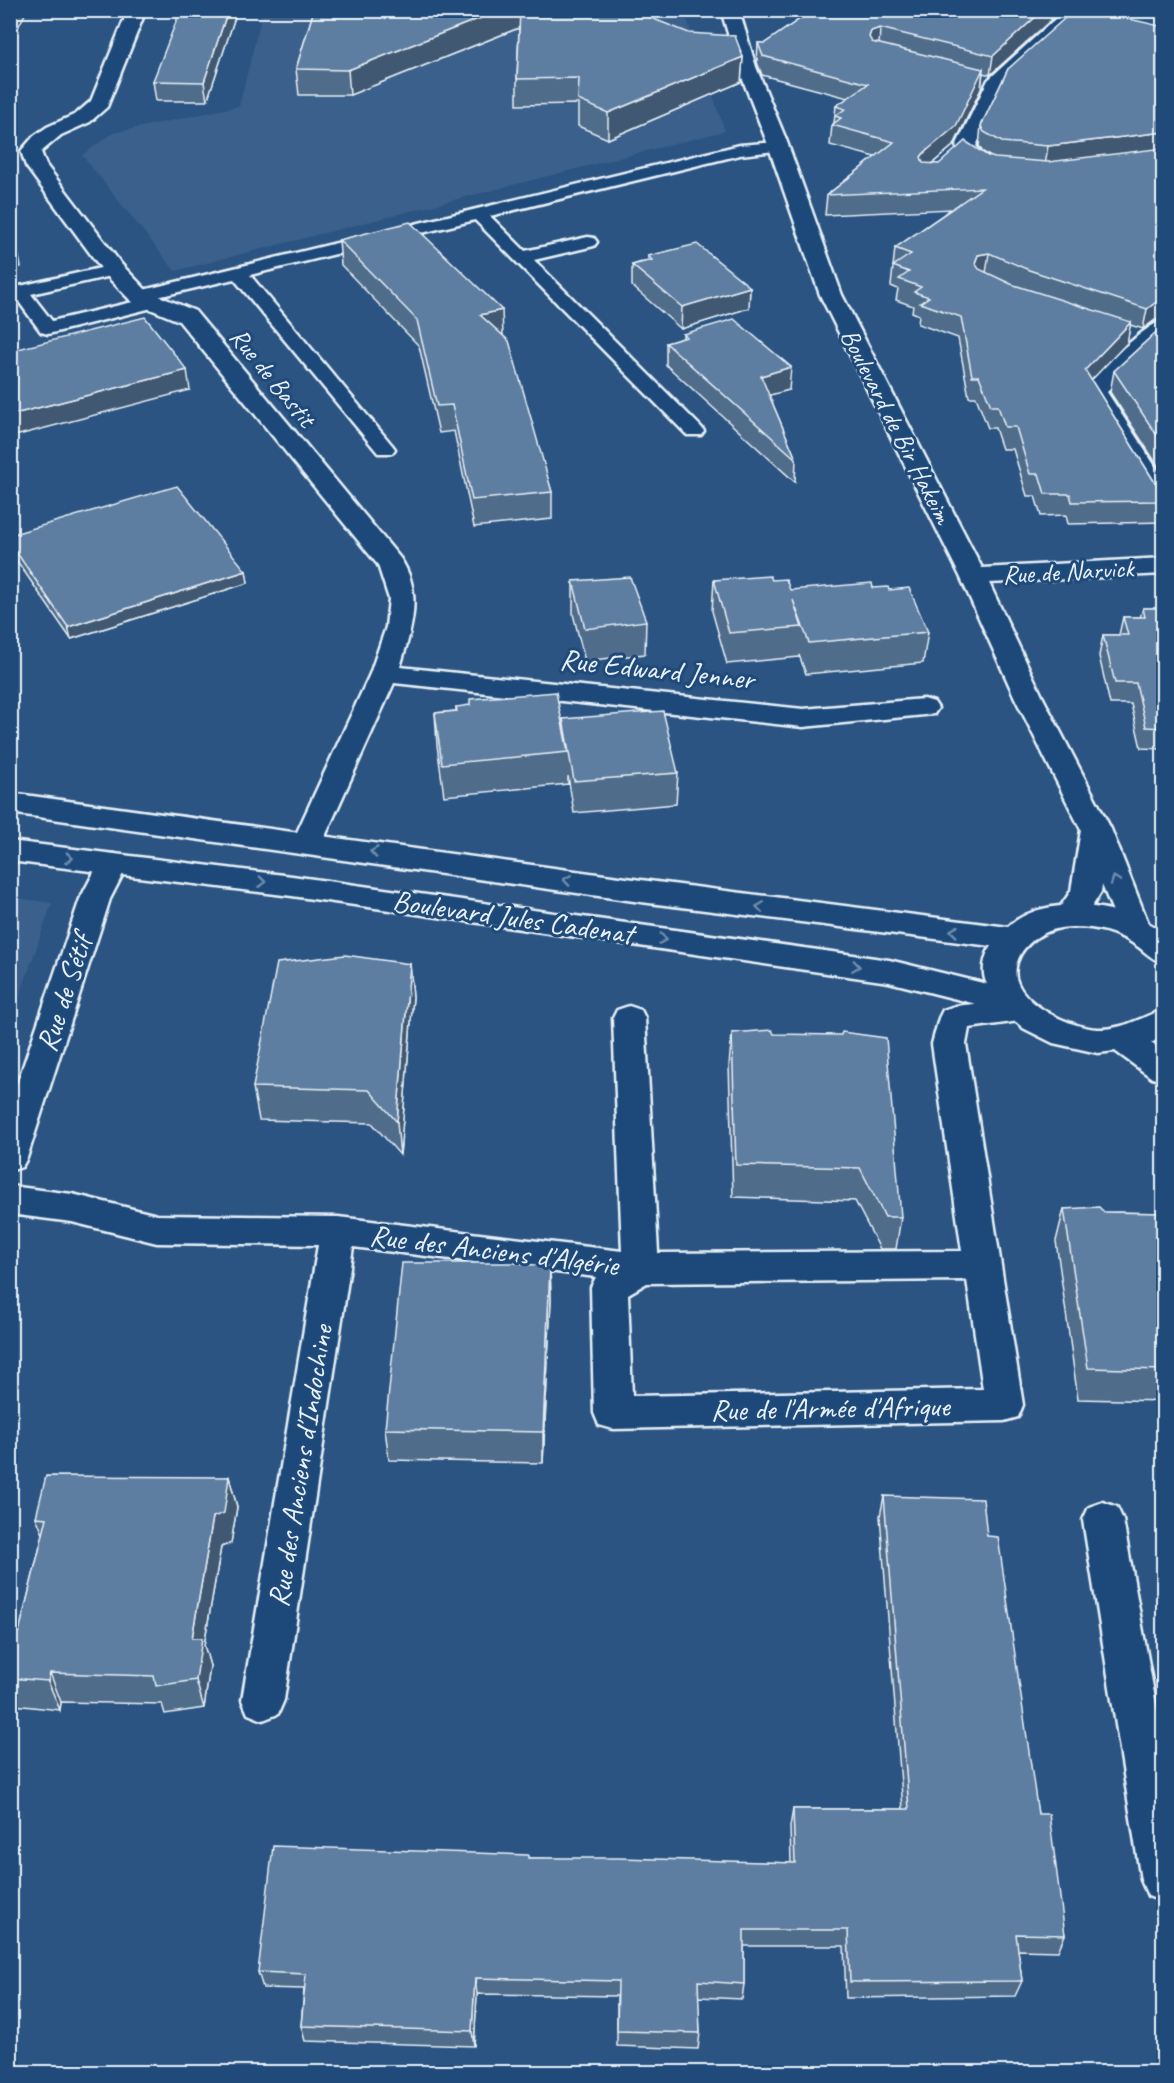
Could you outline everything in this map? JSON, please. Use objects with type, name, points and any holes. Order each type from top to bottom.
[{"type":"street","name":"Rue de Bastit","points":[[137,10],[100,103],[83,118],[54,131],[41,140],[31,151],[36,166],[114,270],[145,300],[187,316],[391,564],[402,599],[399,627],[384,674],[308,843]]},
{"type":"street","name":"Boulevard de Bir Hakeim","points":[[730,10],[747,67],[779,147],[831,295],[973,576],[1029,698],[1096,829],[1135,930]]},
{"type":"street","points":[[1014,172],[993,170],[973,157],[959,153],[995,84],[1070,17],[1074,10]]},
{"type":"street","points":[[973,79],[995,84]]},
{"type":"street","points":[[1145,333],[1095,391],[1164,501]]},
{"type":"street","name":"Rue de Narvick","points":[[973,576],[1164,566]]},
{"type":"street","name":"Rue Edward Jenner","points":[[384,674],[803,718],[924,708]]},
{"type":"street","name":"Boulevard Jules Cadenat","points":[[10,803],[640,891],[1012,938]]},
{"type":"street","points":[[1070,916],[1086,891],[1096,829]]},
{"type":"street","name":"Boulevard Jules Cadenat","points":[[10,850],[292,886],[889,970],[1017,1006],[1050,1030],[1086,1041],[1123,1040],[1146,1034],[1164,1022]]},
{"type":"street","name":"Rue de Sétif","points":[[10,1158],[95,899],[113,864]]},
{"type":"street","points":[[1017,1006],[1001,980],[1001,958],[1012,938],[1036,922],[1070,916],[1103,919],[1135,930],[1164,952]]},
{"type":"street","name":"Rue de l'Armée d'Afrique","points":[[641,1268],[609,1287],[613,1413],[1004,1405],[949,1044],[955,1018],[1017,1006]]},
{"type":"street","points":[[629,1018],[641,1268]]},
{"type":"street","points":[[1123,1040],[1164,1069]]},
{"type":"street","name":"Rue des Anciens d'Algérie","points":[[10,1200],[72,1208],[157,1229],[338,1231],[641,1268],[981,1265]]},
{"type":"street","name":"Rue des Anciens d'Indochine","points":[[263,1700],[338,1231]]},
{"type":"street","points":[[1103,1520],[1164,1880]]},
{"type":"lane","points":[[114,270],[20,291],[48,328],[238,273],[740,150],[779,147]]},
{"type":"lane","points":[[478,214],[694,430]]},
{"type":"lane","points":[[523,257],[588,242]]},
{"type":"lane","points":[[238,273],[386,449]]},
{"type":"shaded area","points":[[263,10],[684,11],[725,131],[175,271],[82,155],[113,133],[239,106]]},
{"type":"shaded area","points":[[10,897],[52,903],[11,1021]]},
{"type":"building","points":[[189,10],[228,10],[204,82],[153,81],[179,14]]},
{"type":"building","points":[[318,10],[501,10],[348,70],[296,69],[313,13]]},
{"type":"building","points":[[520,10],[631,10],[689,33],[735,36],[743,57],[608,113],[578,100],[579,78],[517,79]]},
{"type":"building","points":[[813,10],[1043,10],[993,56],[880,28],[871,31],[869,37],[872,42],[983,69],[956,126],[924,153],[921,157],[923,163],[939,164],[965,141],[995,158],[1048,162],[1164,148],[1164,299],[1147,309],[1029,270],[989,253],[978,255],[975,263],[979,269],[1011,284],[1131,322],[1085,370],[1154,481],[1159,487],[1164,487],[1164,501],[1072,502],[1070,494],[1045,494],[1039,474],[1030,474],[1016,427],[1005,427],[998,406],[991,406],[979,376],[972,376],[961,317],[920,303],[929,297],[914,292],[921,287],[899,279],[909,272],[893,266],[911,254],[895,248],[982,188],[827,195],[894,142],[832,125],[841,118],[835,116],[845,109],[836,106],[868,84],[763,56],[758,43],[765,43]]},
{"type":"building","points":[[1074,10],[1091,10],[1164,27],[1164,132],[1048,146],[1002,142],[984,132],[981,126],[1008,69]]},
{"type":"building","points":[[410,222],[502,310],[480,315],[509,341],[552,492],[472,500],[452,405],[437,406],[417,320],[339,240]]},
{"type":"building","points":[[10,238],[17,247],[10,249]]},
{"type":"building","points":[[697,244],[750,287],[682,307],[632,265],[652,260],[648,256]]},
{"type":"building","points":[[145,317],[187,370],[10,415],[10,351]]},
{"type":"building","points":[[734,319],[791,367],[761,376],[796,459],[666,343],[687,337],[683,334]]},
{"type":"building","points":[[1164,325],[1164,446],[1114,371]]},
{"type":"building","points":[[177,486],[246,571],[68,627],[10,543],[10,535]]},
{"type":"building","points":[[770,576],[772,580],[786,579],[790,590],[872,583],[873,588],[888,587],[889,590],[909,588],[928,632],[809,643],[793,600],[802,627],[729,633],[714,580]]},
{"type":"building","points":[[630,577],[646,621],[585,629],[573,581]]},
{"type":"building","points":[[1143,608],[1164,608],[1164,728],[1146,727],[1136,683],[1115,683],[1103,635],[1128,635],[1123,617],[1145,617]]},
{"type":"building","points":[[556,692],[568,752],[442,764],[435,713],[457,711],[456,707],[470,705],[470,699]]},
{"type":"building","points":[[663,711],[678,773],[574,781],[563,719]]},
{"type":"building","points":[[345,955],[410,964],[397,1122],[369,1090],[253,1087],[277,963]]},
{"type":"building","points":[[772,1030],[774,1034],[841,1035],[842,1032],[886,1038],[901,1217],[885,1217],[860,1168],[736,1165],[732,1033]]},
{"type":"building","points":[[1099,1207],[1104,1212],[1164,1213],[1164,1370],[1088,1368],[1064,1209]]},
{"type":"building","points":[[402,1263],[518,1263],[550,1267],[543,1432],[385,1429]]},
{"type":"building","points":[[46,1476],[229,1477],[224,1513],[213,1517],[192,1638],[202,1638],[196,1680],[156,1686],[154,1676],[50,1673],[48,1681],[10,1678],[10,1639],[12,1632],[19,1632],[47,1518],[36,1517]]},
{"type":"building","points":[[884,1496],[983,1499],[987,1536],[998,1537],[1038,1814],[1049,1814],[1065,1935],[1016,1934],[1022,1981],[850,1982],[848,1930],[744,1930],[744,1984],[698,1981],[700,2033],[617,2031],[618,1981],[475,1978],[472,2031],[301,2026],[306,1974],[258,1972],[273,1846],[528,1855],[528,1858],[795,1863],[793,1809],[909,1809]]}]
